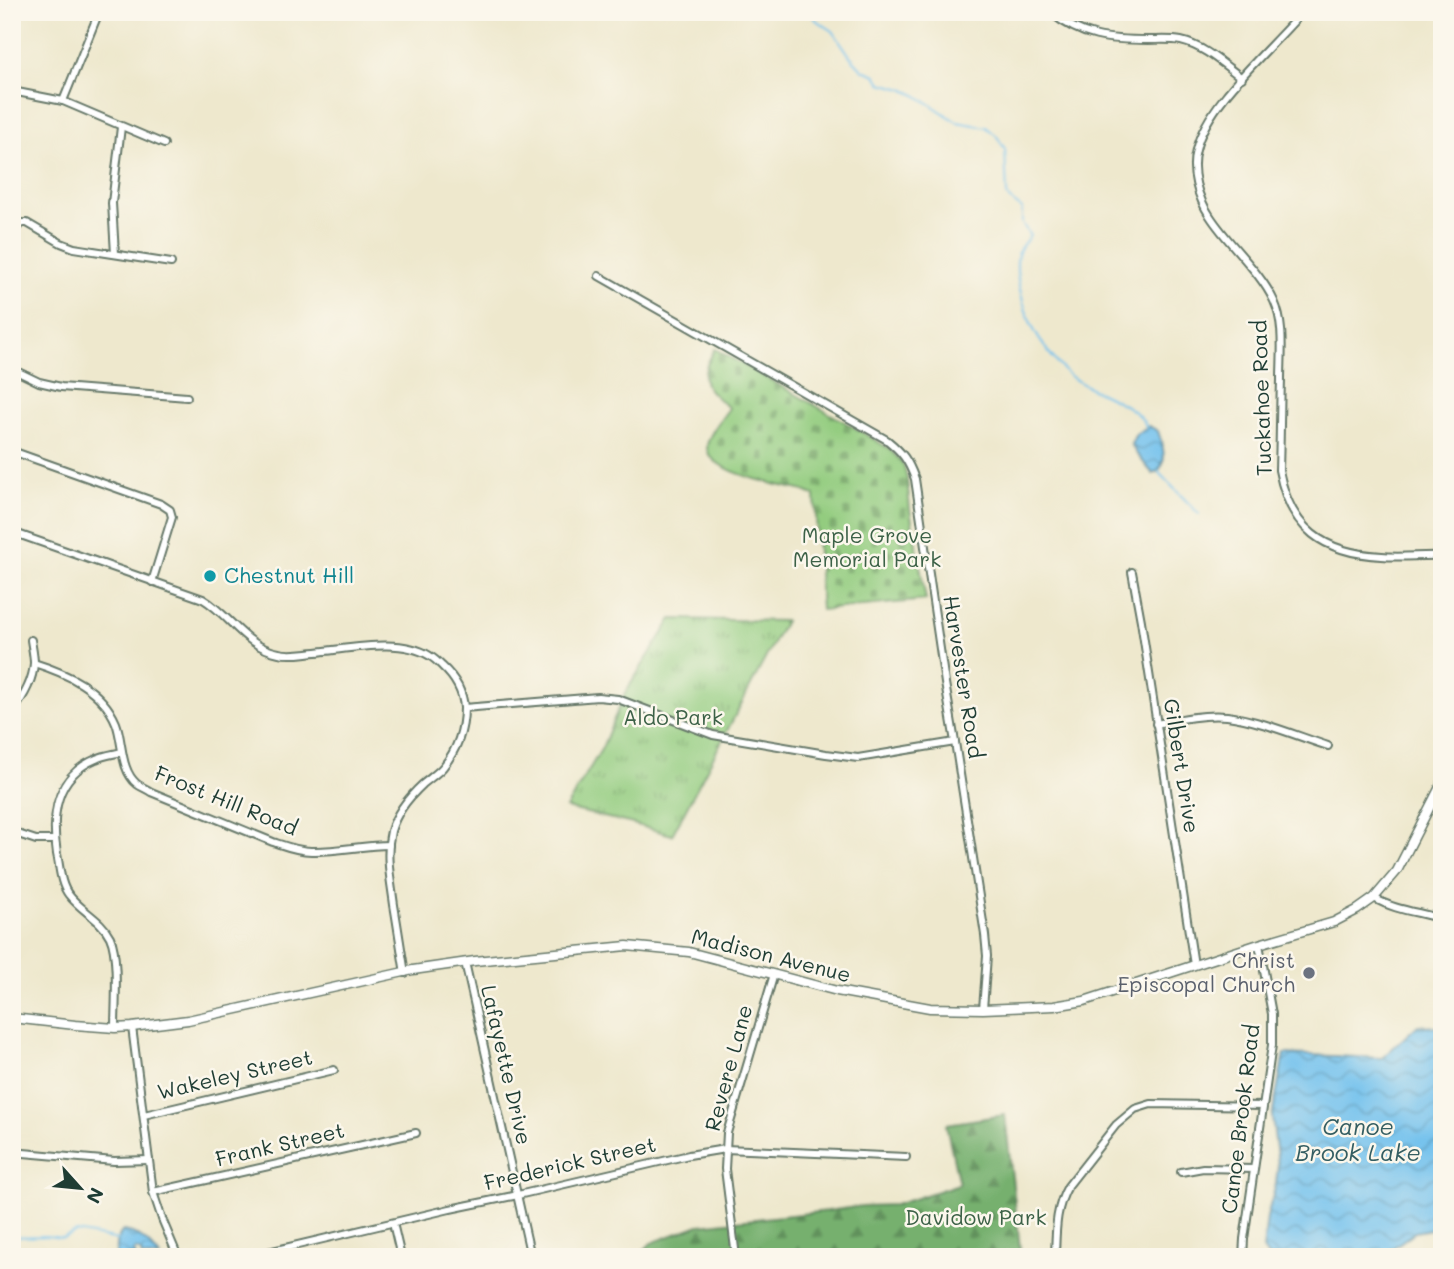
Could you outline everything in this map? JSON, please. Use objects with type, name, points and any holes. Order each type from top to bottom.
[{"type":"street","points":[[63,101],[99,12]]},
{"type":"street","points":[[1051,12],[1070,26],[1097,37],[1113,40],[1180,41],[1194,45],[1241,78]]},
{"type":"street","name":"Tuckahoe Road","points":[[1302,12],[1212,114],[1195,152],[1195,177],[1206,209],[1275,302],[1281,325],[1279,470],[1283,491],[1299,520],[1314,536],[1328,545],[1349,552],[1383,557],[1442,556]]},
{"type":"street","points":[[12,90],[63,101],[164,144]]},
{"type":"street","points":[[115,254],[112,203],[121,127]]},
{"type":"street","points":[[12,229],[27,223],[68,246],[171,263]]},
{"type":"street","name":"Harvester Road","points":[[599,276],[887,439],[908,461],[915,479],[944,683],[985,935],[987,956],[983,1009]]},
{"type":"street","points":[[12,369],[39,382],[61,387],[187,397]]},
{"type":"street","points":[[12,451],[161,504],[170,510],[172,517],[152,582]]},
{"type":"street","points":[[12,532],[203,599],[214,606],[240,634],[264,649],[279,654],[402,646],[418,650],[447,670],[461,693],[464,708],[458,743],[442,768],[410,797],[391,830],[388,866],[405,973]]},
{"type":"street","name":"Gilbert Drive","points":[[1132,572],[1194,965]]},
{"type":"street","points":[[12,712],[23,699],[30,682],[34,663],[31,640]]},
{"type":"street","name":"Frost Hill Road","points":[[34,663],[75,680],[93,692],[106,706],[115,721],[129,775],[137,784],[151,792],[273,842],[309,851],[389,845]]},
{"type":"street","points":[[464,708],[598,697],[618,699],[713,735],[858,758],[955,741]]},
{"type":"street","points":[[1156,723],[1199,716],[1227,716],[1328,746]]},
{"type":"street","points":[[115,1028],[115,951],[110,937],[100,923],[68,894],[61,877],[55,840],[55,809],[62,789],[83,765],[99,757],[122,752]]},
{"type":"street","name":"Madison Avenue","points":[[12,1018],[115,1028],[132,1027],[188,1020],[465,962],[627,946],[689,952],[837,991],[930,1008],[1054,1006],[1084,1001],[1334,922],[1357,910],[1374,898],[1396,871],[1442,783]]},
{"type":"street","points":[[12,832],[36,840],[55,840]]},
{"type":"street","points":[[1374,898],[1387,906],[1442,919]]},
{"type":"street","name":"Canoe Brook Road","points":[[1243,1257],[1273,1029],[1259,944]]},
{"type":"street","name":"Lafayette Drive","points":[[465,962],[531,1257]]},
{"type":"street","name":"Revere Lane","points":[[736,1257],[725,1169],[727,1133],[774,974]]},
{"type":"street","points":[[132,1027],[153,1192],[178,1257]]},
{"type":"street","name":"Wakeley Street","points":[[144,1115],[334,1070]]},
{"type":"street","points":[[1055,1257],[1058,1207],[1062,1196],[1116,1125],[1135,1109],[1152,1104],[1263,1107]]},
{"type":"street","name":"Frank Street","points":[[153,1192],[416,1133]]},
{"type":"street","name":"Frederick Street","points":[[247,1257],[725,1149],[906,1157]]},
{"type":"street","points":[[12,1152],[114,1161],[149,1160]]},
{"type":"street","points":[[1181,1172],[1203,1168],[1254,1169]]},
{"type":"street","points":[[393,1223],[401,1257]]},
{"type":"green space","name":"Maple Grove Memorial Park","points":[[715,349],[850,425],[888,448],[900,460],[907,479],[926,600],[821,610],[815,496],[732,471],[710,456],[707,447],[710,438],[729,408],[713,394],[705,382],[706,368]]},
{"type":"green space","name":"Aldo Park","points":[[672,619],[785,621],[672,835],[566,808],[602,748],[625,693]]},
{"type":"green space","name":"Davidow Park","points":[[1005,1115],[1021,1257],[637,1257],[651,1243],[699,1225],[862,1206],[895,1205],[959,1184],[946,1124]]},
{"type":"water","points":[[1149,426],[1158,431],[1164,455],[1162,466],[1153,474],[1131,444],[1136,434]]},
{"type":"water","name":"Canoe Brook Lake","points":[[1418,1025],[1442,1028],[1442,1227],[1415,1232],[1380,1257],[1268,1257],[1263,1250],[1278,1164],[1272,1117],[1284,1054],[1382,1058]]},
{"type":"water","points":[[123,1231],[149,1244],[160,1257],[142,1257],[141,1252],[136,1249],[136,1257],[116,1257],[118,1239]]},
{"type":"waterway","points":[[809,12],[833,31],[863,70],[876,75],[881,83],[918,96],[957,122],[986,127],[996,135],[1005,149],[1007,195],[1022,209],[1022,223],[1030,236],[1020,249],[1017,267],[1023,300],[1033,328],[1068,374],[1135,412],[1147,428]]},
{"type":"waterway","points":[[1159,471],[1199,514]]},
{"type":"waterway","points":[[12,1237],[63,1238],[76,1232],[118,1240]]},
{"type":"place","name":"Chestnut Hill","points":[[210,576]]},
{"type":"place","name":"Christ Episcopal Church","points":[[1309,973]]}]
